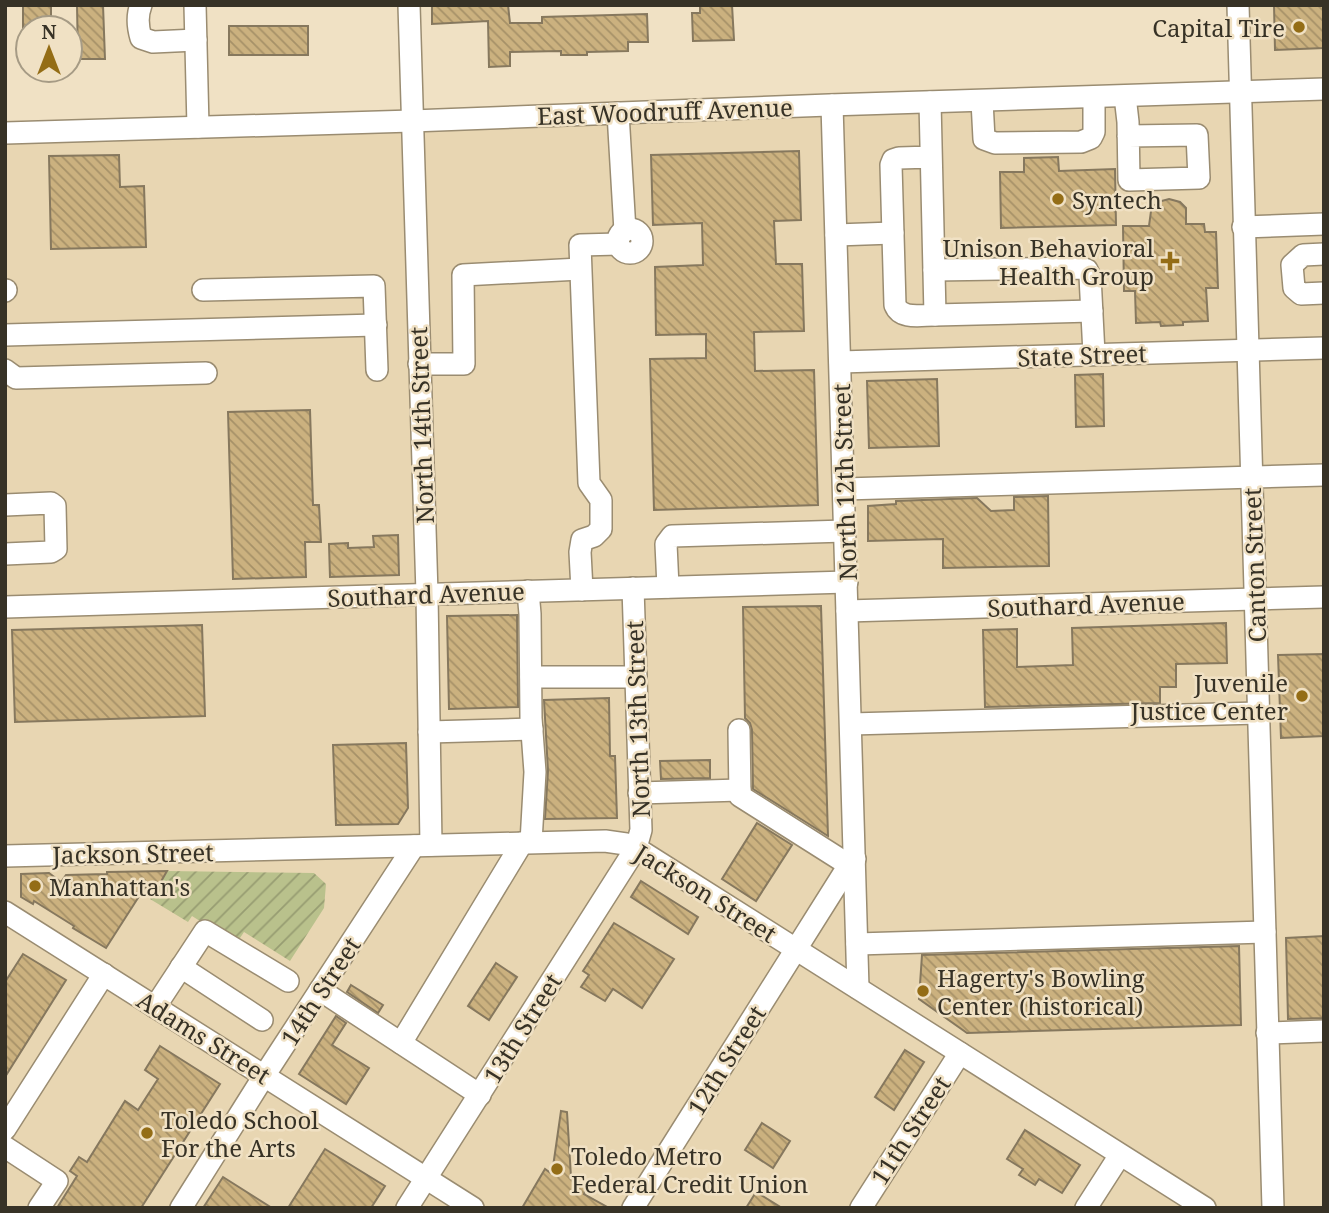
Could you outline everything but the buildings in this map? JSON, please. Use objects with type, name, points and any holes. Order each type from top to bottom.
[{"type":"street","points":[[141,5],[138,11],[141,37],[153,42],[196,40]]},
{"type":"street","points":[[195,5],[198,127]]},
{"type":"street","name":"North 14th Street","points":[[409,5],[429,732],[423,845]]},
{"type":"street","name":"Canton Street","points":[[1237,5],[1273,1208]]},
{"type":"street","name":"East Woodruff Avenue","points":[[5,132],[412,121],[1324,89]]},
{"type":"street","points":[[1125,96],[1128,136]]},
{"type":"street","points":[[982,100],[984,139],[995,143],[1081,142],[1091,138],[1094,132],[1094,97]]},
{"type":"street","points":[[930,102],[935,315]]},
{"type":"street","name":"North 12th Street","points":[[832,105],[851,724],[852,862],[858,988]]},
{"type":"street","points":[[582,590],[582,540],[594,536],[601,529],[601,500],[589,483],[580,245],[622,237],[618,113]]},
{"type":"street","points":[[931,157],[899,158],[893,160],[891,165],[895,306],[898,312],[903,315],[935,315],[1091,311]]},
{"type":"street","points":[[1244,227],[1324,225]]},
{"type":"street","points":[[836,235],[893,233]]},
{"type":"street","points":[[1324,254],[1304,255],[1292,265],[1294,288],[1301,295],[1324,293]]},
{"type":"street","points":[[419,364],[464,364],[463,275],[580,269]]},
{"type":"street","points":[[933,270],[1087,270],[1090,276],[1094,354]]},
{"type":"street","points":[[203,290],[374,286],[377,370]]},
{"type":"street","points":[[5,335],[376,325]]},
{"type":"street","name":"State Street","points":[[840,362],[1324,348]]},
{"type":"street","points":[[5,370],[16,378],[206,373]]},
{"type":"street","points":[[844,489],[1324,475]]},
{"type":"street","points":[[5,505],[51,503],[55,506],[56,549],[51,552],[5,554]]},
{"type":"street","points":[[668,587],[666,544],[672,536],[845,531]]},
{"type":"street","name":"Southard Avenue","points":[[5,607],[847,582]]},
{"type":"street","name":"North 13th Street","points":[[633,588],[641,830],[636,849]]},
{"type":"street","points":[[401,1043],[527,843],[535,772],[528,591]]},
{"type":"street","name":"Southard Avenue","points":[[848,611],[1324,597]]},
{"type":"street","points":[[531,677],[636,677]]},
{"type":"street","points":[[851,724],[1258,713]]},
{"type":"street","points":[[429,732],[532,729]]},
{"type":"street","points":[[739,730],[740,796],[852,862],[796,949]]},
{"type":"street","points":[[639,793],[740,790]]},
{"type":"street","name":"Jackson Street","points":[[5,856],[619,842],[636,849],[1205,1208]]},
{"type":"street","name":"14th Street","points":[[184,1207],[320,990],[423,845]]},
{"type":"street","name":"13th Street","points":[[407,1208],[636,849]]},
{"type":"street","name":"Adams Street","points":[[5,912],[473,1208]]},
{"type":"street","points":[[155,1007],[205,931],[288,981]]},
{"type":"street","points":[[858,944],[1265,932]]},
{"type":"street","name":"12th Street","points":[[634,1208],[796,949]]},
{"type":"street","points":[[181,967],[262,1020]]},
{"type":"street","points":[[5,1129],[104,974]]},
{"type":"street","points":[[320,990],[480,1095]]},
{"type":"street","points":[[1267,1033],[1324,1031]]},
{"type":"street","name":"11th Street","points":[[860,1208],[960,1053]]},
{"type":"street","points":[[5,1147],[57,1181],[40,1208]]},
{"type":"street","points":[[1086,1208],[1120,1155]]},
{"type":"shaded area","points":[[1230,5],[1324,5],[1324,1208],[5,1208],[5,124],[1231,84]]},
{"type":"green space","points":[[167,871],[314,873],[326,884],[324,908],[290,961],[244,932],[236,944],[192,916],[188,922],[150,899]]},
{"type":"place","name":"Capital Tire","points":[[1299,27]]},
{"type":"place","name":"Syntech","points":[[1058,199]]},
{"type":"place","name":"Unison Behavioral Health Group","points":[[1170,261]]},
{"type":"place","name":"Juvenile Justice Center","points":[[1302,696]]},
{"type":"place","name":"Manhattan's","points":[[35,886]]},
{"type":"place","name":"Hagerty's Bowling Center (historical)","points":[[923,991]]},
{"type":"place","name":"Toledo School For the Arts","points":[[147,1133]]},
{"type":"place","name":"Toledo Metro Federal Credit Union","points":[[557,1169]]}]
